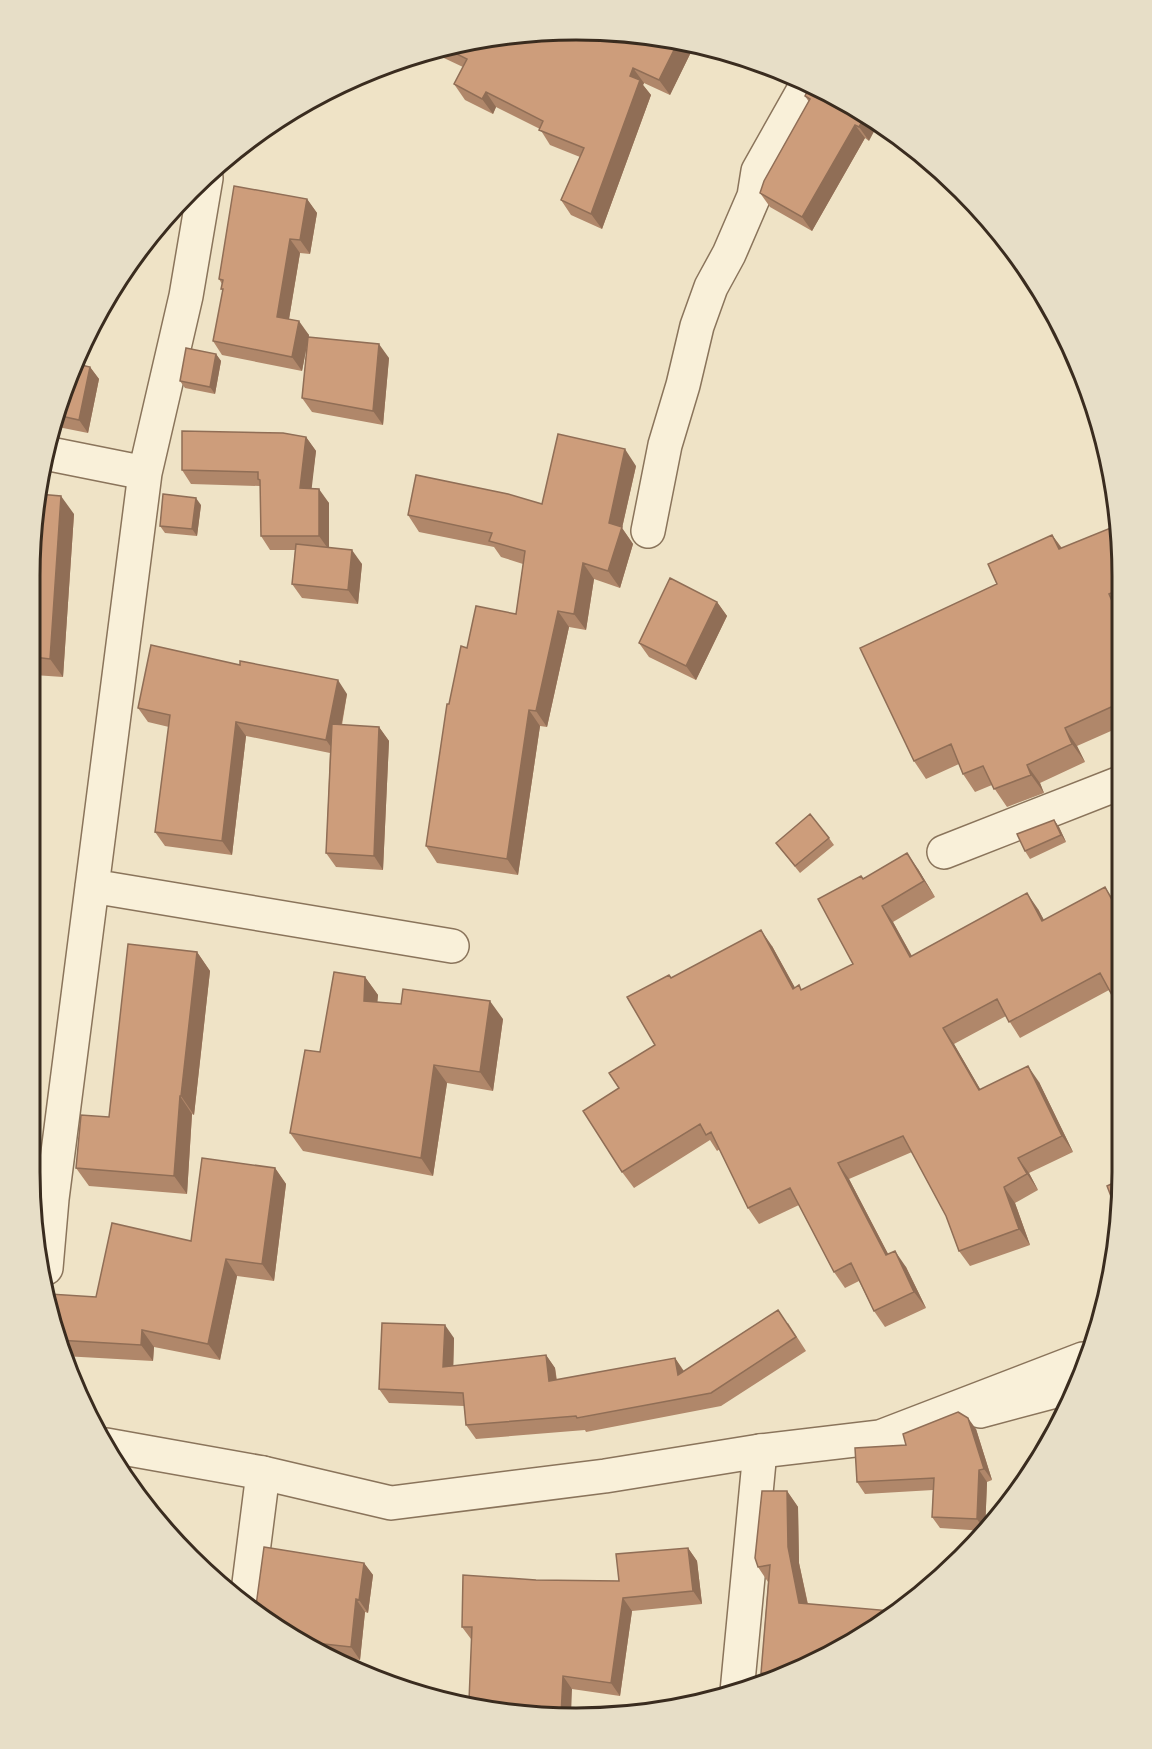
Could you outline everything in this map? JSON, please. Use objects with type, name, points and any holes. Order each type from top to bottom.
[{"type":"street","points":[[648,531],[665,445],[711,287],[729,254],[754,196],[758,171],[803,91]]},
{"type":"street","points":[[47,1255],[52,1199],[145,473],[186,296],[204,191]]},
{"type":"street","points":[[55,455],[145,473]]},
{"type":"street","points":[[944,852],[1112,786]]},
{"type":"street","points":[[92,886],[452,946]]},
{"type":"street","points":[[880,1437],[1077,1361]]},
{"type":"street","points":[[116,1447],[263,1473],[391,1503],[604,1476],[760,1451],[880,1437],[1066,1388]]},
{"type":"street","points":[[738,1683],[760,1451]]},
{"type":"street","points":[[247,1596],[263,1473]]},
{"type":"building","points":[[576,40],[646,45],[674,50],[659,80],[633,68],[630,76],[640,80],[591,214],[561,200],[584,148],[539,130],[543,121],[486,92],[482,99],[454,84],[467,59],[458,54],[506,45]]},
{"type":"building","points":[[807,93],[813,96],[861,123],[859,127],[855,125],[802,217],[760,193],[764,181],[810,99],[805,96]]},
{"type":"building","points":[[234,186],[307,199],[300,240],[290,239],[277,317],[299,321],[292,357],[213,341],[223,289],[221,289],[223,280],[219,279]]},
{"type":"building","points":[[308,337],[379,344],[373,411],[302,398]]},
{"type":"building","points":[[186,348],[216,354],[210,387],[180,381]]},
{"type":"building","points":[[84,366],[90,367],[79,420],[65,417]]},
{"type":"building","points":[[182,431],[283,433],[306,437],[300,488],[319,489],[319,536],[261,536],[258,472],[182,470]]},
{"type":"building","points":[[558,434],[625,449],[609,523],[622,527],[608,571],[583,563],[574,614],[558,611],[536,711],[529,710],[507,859],[426,846],[447,704],[449,704],[461,646],[467,648],[476,606],[516,614],[525,551],[489,541],[492,533],[408,515],[416,475],[508,494],[542,504]]},
{"type":"building","points":[[163,494],[196,498],[192,529],[160,526]]},
{"type":"building","points":[[47,495],[61,496],[50,659],[40,658],[40,576]]},
{"type":"building","points":[[1109,529],[1112,576],[1112,593],[1109,594],[1112,601],[1112,707],[1065,728],[1072,744],[1027,765],[1031,775],[994,789],[983,766],[963,774],[951,744],[914,761],[860,648],[997,584],[988,564],[1052,535],[1059,549]]},
{"type":"building","points":[[296,544],[352,550],[348,590],[292,584]]},
{"type":"building","points":[[670,578],[717,602],[686,666],[639,643]]},
{"type":"building","points":[[151,645],[240,665],[240,661],[338,680],[326,740],[236,722],[222,841],[155,832],[170,715],[138,708]]},
{"type":"building","points":[[332,724],[379,727],[374,856],[326,853]]},
{"type":"building","points":[[810,814],[829,838],[795,866],[776,843]]},
{"type":"building","points":[[1054,820],[1061,835],[1025,851],[1017,834]]},
{"type":"building","points":[[907,853],[924,881],[882,906],[910,957],[1027,893],[1042,921],[1105,887],[1112,900],[1112,995],[1100,973],[1009,1022],[997,999],[943,1028],[979,1090],[1028,1066],[1062,1136],[1018,1158],[1027,1174],[1004,1187],[1019,1229],[959,1251],[946,1216],[903,1136],[838,1163],[886,1255],[895,1251],[914,1292],[874,1311],[851,1263],[834,1272],[790,1188],[748,1208],[711,1132],[706,1135],[700,1124],[622,1172],[583,1111],[619,1088],[609,1073],[655,1045],[627,997],[669,975],[671,978],[761,930],[793,989],[799,985],[801,990],[853,964],[818,899],[861,876],[863,879]]},
{"type":"building","points":[[128,944],[197,952],[180,1096],[174,1176],[76,1168],[81,1115],[109,1117]]},
{"type":"building","points":[[334,972],[365,977],[364,1001],[401,1004],[403,989],[490,1001],[480,1072],[434,1065],[421,1158],[290,1133],[305,1050],[320,1052]]},
{"type":"building","points":[[202,1158],[275,1168],[262,1264],[226,1259],[208,1344],[142,1330],[141,1345],[68,1341],[55,1294],[96,1297],[112,1223],[191,1241]]},
{"type":"building","points":[[1111,1184],[1111,1196],[1107,1186]]},
{"type":"building","points":[[778,1310],[796,1337],[711,1393],[577,1418],[576,1416],[466,1425],[463,1393],[379,1389],[382,1323],[445,1325],[443,1367],[546,1355],[549,1381],[675,1358],[678,1375]]},
{"type":"building","points":[[958,1412],[968,1418],[984,1469],[979,1470],[977,1519],[932,1517],[934,1478],[857,1482],[855,1448],[906,1445],[903,1434]]},
{"type":"building","points":[[762,1491],[787,1491],[788,1547],[799,1603],[885,1610],[844,1637],[813,1653],[781,1668],[761,1673],[770,1565],[758,1567],[755,1558]]},
{"type":"building","points":[[264,1547],[364,1563],[359,1600],[356,1599],[351,1647],[321,1644],[256,1603]]},
{"type":"building","points":[[688,1548],[693,1591],[623,1598],[611,1683],[563,1676],[561,1708],[506,1704],[469,1697],[472,1627],[462,1627],[463,1575],[536,1580],[619,1581],[616,1554]]}]
